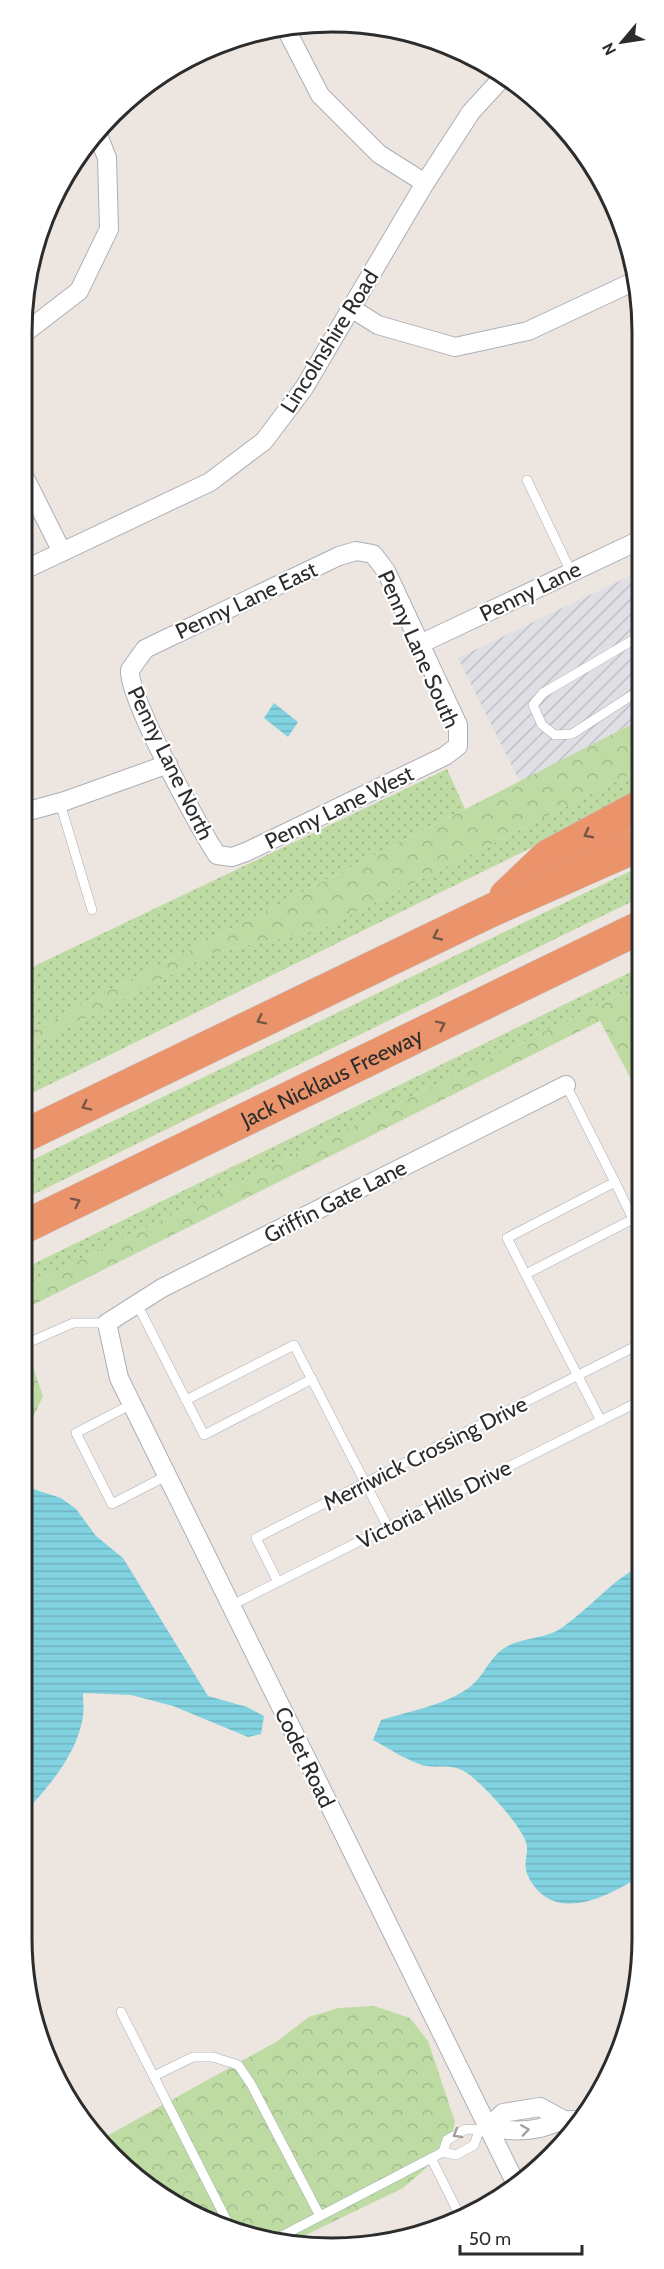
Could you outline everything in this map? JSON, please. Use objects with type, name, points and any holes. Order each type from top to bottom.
[{"type":"highway","points":[[490,911],[548,856],[632,811]]},
{"type":"highway","points":[[32,1132],[490,911],[632,848]]},
{"type":"highway","name":"Jack Nicklaus Freeway","points":[[32,1223],[632,931]]},
{"type":"street","points":[[289,35],[320,95],[379,154],[425,183]]},
{"type":"street","name":"Lincolnshire Road","points":[[32,566],[210,482],[264,441],[304,388],[425,183],[471,112],[499,82]]},
{"type":"street","points":[[32,327],[79,291],[109,229],[107,158],[100,141]]},
{"type":"street","points":[[351,308],[378,325],[455,347],[528,331],[629,284]]},
{"type":"street","points":[[32,492],[62,552]]},
{"type":"street","name":"Penny Lane","points":[[420,644],[632,544]]},
{"type":"street","name":"Penny Lane East","points":[[130,670],[145,650],[339,556],[356,551],[373,554]]},
{"type":"street","name":"Penny Lane South","points":[[373,554],[386,571],[458,725],[458,746]]},
{"type":"street","name":"Penny Lane North","points":[[130,670],[131,688],[168,764],[217,855]]},
{"type":"street","name":"Penny Lane West","points":[[217,855],[232,857],[246,852],[445,756],[458,746]]},
{"type":"street","points":[[32,810],[60,803],[168,764]]},
{"type":"street","name":"Griffin Gate Lane","points":[[107,1323],[162,1288],[566,1085]]},
{"type":"street","name":"Codet Road","points":[[107,1323],[119,1378],[484,2129],[512,2177]]},
{"type":"street","points":[[484,2129],[503,2113],[540,2107],[566,2125]]},
{"type":"lane","points":[[527,480],[571,572]]},
{"type":"lane","points":[[632,641],[543,693],[533,705],[542,725],[555,735],[572,734],[632,695]]},
{"type":"lane","points":[[60,803],[92,910]]},
{"type":"lane","points":[[566,1085],[632,1217]]},
{"type":"lane","points":[[601,1420],[507,1238],[615,1182]]},
{"type":"lane","points":[[526,1274],[632,1220]]},
{"type":"lane","points":[[137,1304],[204,1435],[312,1379]]},
{"type":"lane","points":[[32,1341],[73,1323],[107,1323]]},
{"type":"lane","points":[[186,1400],[294,1345],[388,1527]]},
{"type":"lane","name":"Merriwick Crossing Drive","points":[[278,1582],[256,1538],[632,1348]]},
{"type":"lane","points":[[132,1404],[76,1432],[112,1504],[166,1476]]},
{"type":"lane","name":"Victoria Hills Drive","points":[[230,1606],[632,1405]]},
{"type":"lane","points":[[121,2012],[226,2218]]},
{"type":"lane","points":[[154,2076],[193,2057],[213,2057],[238,2065],[251,2084],[320,2216]]},
{"type":"lane","points":[[443,2152],[447,2140],[466,2129],[484,2129]]},
{"type":"lane","points":[[286,2234],[443,2152],[456,2155],[474,2145],[484,2129]]},
{"type":"lane","points":[[431,2158],[457,2210]]},
{"type":"shaded area","points":[[632,575],[632,724],[520,782],[458,658]]},
{"type":"green space","points":[[632,724],[632,774],[320,930],[215,952],[32,1046],[32,1030]]},
{"type":"green space","points":[[447,769],[465,809],[32,1030],[32,967]]},
{"type":"green space","points":[[632,774],[632,798],[32,1093],[32,1046],[215,952],[320,930]]},
{"type":"green space","points":[[632,870],[632,901],[32,1195],[32,1160]]},
{"type":"green space","points":[[632,971],[632,988],[32,1284],[32,1265]]},
{"type":"green space","points":[[632,988],[632,1081],[600,1021],[32,1305],[32,1284]]},
{"type":"green space","points":[[32,1365],[43,1396],[32,1420]]},
{"type":"green space","points":[[374,2006],[410,2018],[428,2041],[455,2122],[448,2149],[403,2188],[303,2236],[273,2232],[235,2222],[199,2207],[149,2175],[107,2136],[276,2042],[309,2017],[338,2008]]},
{"type":"water","points":[[274,703],[298,722],[288,737],[264,718]]},
{"type":"water","points":[[32,1489],[61,1498],[76,1509],[96,1536],[123,1558],[208,1696],[247,1707],[264,1716],[261,1734],[248,1737],[173,1706],[131,1695],[83,1693],[83,1716],[74,1745],[60,1771],[32,1805]]},
{"type":"water","points":[[632,1571],[632,1881],[595,1899],[580,1903],[565,1903],[551,1900],[539,1892],[527,1873],[527,1846],[522,1834],[502,1807],[471,1776],[457,1768],[419,1764],[373,1740],[381,1720],[428,1707],[461,1693],[476,1681],[502,1650],[515,1643],[550,1634],[563,1627]]}]
